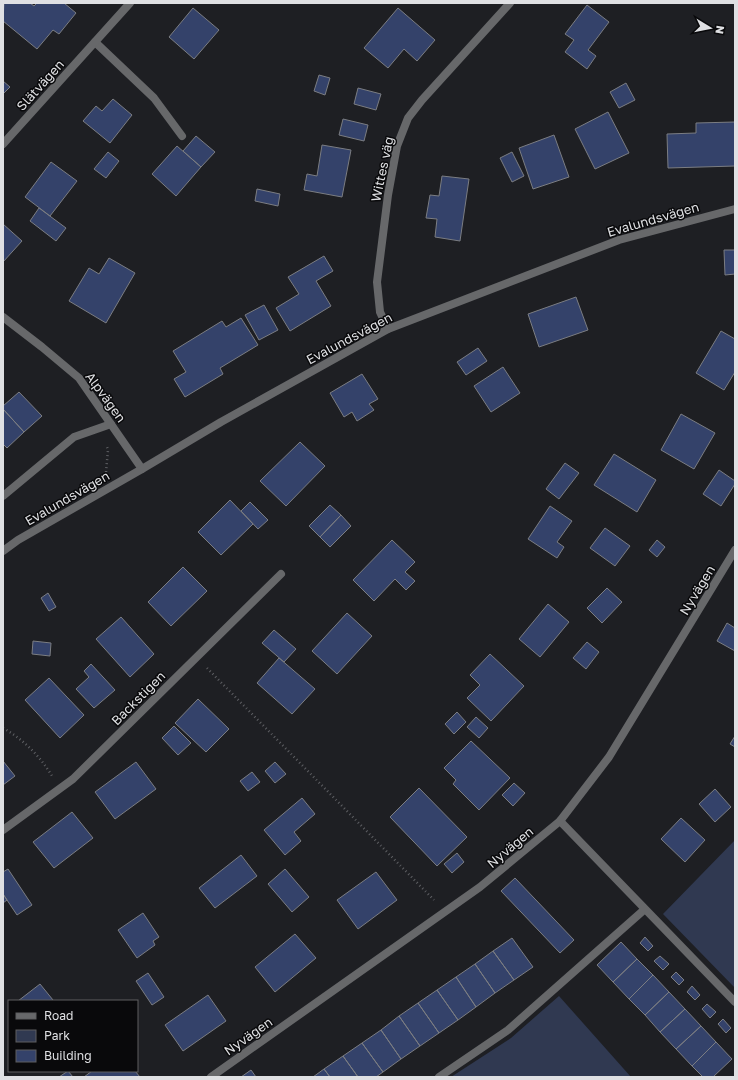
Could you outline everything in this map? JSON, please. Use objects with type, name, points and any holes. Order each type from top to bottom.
[{"type":"street","name":"Slätvägen","points":[[3,144],[130,3]]},
{"type":"street","name":"Wittes väg","points":[[388,329],[380,312],[377,282],[388,195],[397,146],[408,118],[422,100],[510,3]]},
{"type":"street","points":[[95,42],[154,98],[182,136]]},
{"type":"street","name":"Evalundsvägen","points":[[3,551],[18,540],[142,469],[220,422],[388,329],[619,240],[735,209]]},
{"type":"street","name":"Alpvägen","points":[[3,317],[79,378],[142,469]]},
{"type":"street","points":[[3,496],[74,437],[111,424]]},
{"type":"street","name":"Nyvägen","points":[[211,1077],[480,887],[560,821],[609,757],[735,550]]},
{"type":"street","name":"Backstigen","points":[[3,830],[73,779],[281,574]]},
{"type":"street","points":[[560,821],[735,1002]]},
{"type":"street","points":[[439,1077],[508,1030],[645,909]]},
{"type":"path","points":[[196,657],[445,912]]},
{"type":"path","points":[[3,728],[27,744],[60,788]]},
{"type":"green space","points":[[735,840],[735,988],[663,914]]},
{"type":"green space","points":[[559,996],[631,1077],[451,1077],[511,1038]]},
{"type":"building","points":[[4,3],[30,3],[34,6],[37,3],[64,3],[76,13],[59,34],[53,30],[37,49],[3,21]]},
{"type":"building","points":[[587,5],[609,22],[588,50],[596,56],[587,69],[565,52],[574,40],[565,34]]},
{"type":"building","points":[[193,8],[219,30],[194,59],[169,37]]},
{"type":"building","points":[[398,8],[435,40],[417,61],[404,49],[388,68],[364,48]]},
{"type":"building","points":[[319,75],[330,78],[325,95],[314,91]]},
{"type":"building","points":[[3,81],[10,87],[3,94]]},
{"type":"building","points":[[626,83],[635,100],[619,108],[610,92]]},
{"type":"building","points":[[358,88],[381,94],[376,110],[354,104]]},
{"type":"building","points":[[113,99],[132,115],[110,143],[83,121],[96,106],[102,111]]},
{"type":"building","points":[[608,112],[629,153],[595,169],[575,129]]},
{"type":"building","points":[[343,119],[368,125],[364,141],[339,135]]},
{"type":"building","points":[[735,122],[735,166],[668,168],[667,134],[696,133],[696,123]]},
{"type":"building","points":[[554,135],[569,177],[533,189],[519,148]]},
{"type":"building","points":[[196,136],[215,152],[201,167],[183,151]]},
{"type":"building","points":[[322,145],[351,150],[342,197],[304,190],[307,174],[317,176]]},
{"type":"building","points":[[177,146],[201,167],[176,196],[152,174]]},
{"type":"building","points":[[108,152],[119,161],[106,178],[94,169]]},
{"type":"building","points":[[512,152],[524,176],[512,182],[500,158]]},
{"type":"building","points":[[51,162],[77,181],[50,216],[25,197]]},
{"type":"building","points":[[442,176],[469,179],[460,241],[435,237],[437,219],[426,218],[430,195],[439,196]]},
{"type":"building","points":[[257,189],[280,194],[278,206],[255,201]]},
{"type":"building","points":[[39,208],[66,228],[56,241],[30,221]]},
{"type":"building","points":[[3,224],[22,241],[3,262]]},
{"type":"building","points":[[724,250],[735,250],[735,274],[725,275]]},
{"type":"building","points":[[324,256],[333,271],[316,281],[331,306],[290,331],[276,308],[299,294],[288,277]]},
{"type":"building","points":[[109,258],[135,273],[106,323],[69,301],[89,268],[99,274]]},
{"type":"building","points":[[576,297],[588,330],[539,347],[528,314]]},
{"type":"building","points":[[264,305],[278,330],[259,340],[245,315]]},
{"type":"building","points":[[241,318],[258,345],[220,368],[223,374],[185,397],[174,379],[186,372],[173,351],[222,321],[226,327]]},
{"type":"building","points":[[721,331],[735,339],[735,372],[724,390],[696,373]]},
{"type":"building","points":[[478,348],[487,361],[466,375],[457,362]]},
{"type":"building","points":[[503,367],[520,393],[491,412],[474,386]]},
{"type":"building","points":[[362,374],[378,399],[369,404],[374,410],[357,421],[352,412],[344,417],[330,393]]},
{"type":"building","points":[[19,392],[42,416],[24,432],[3,409],[3,406]]},
{"type":"building","points":[[3,409],[24,432],[7,448],[3,444]]},
{"type":"building","points":[[681,414],[715,433],[694,469],[661,450]]},
{"type":"building","points":[[300,442],[325,466],[286,506],[260,481]]},
{"type":"building","points":[[614,454],[656,480],[637,512],[594,485]]},
{"type":"building","points":[[565,463],[579,473],[559,499],[546,489]]},
{"type":"building","points":[[719,470],[735,481],[735,484],[721,506],[703,494]]},
{"type":"building","points":[[230,500],[253,524],[221,555],[198,532]]},
{"type":"building","points":[[250,502],[268,520],[258,529],[241,511]]},
{"type":"building","points":[[330,505],[341,515],[320,537],[309,526]]},
{"type":"building","points":[[550,506],[572,521],[557,542],[564,547],[557,558],[528,539]]},
{"type":"building","points":[[341,515],[351,526],[330,547],[320,537]]},
{"type":"building","points":[[605,528],[630,546],[615,566],[590,548]]},
{"type":"building","points":[[392,540],[415,562],[405,572],[415,581],[406,590],[395,579],[374,601],[353,580]]},
{"type":"building","points":[[657,540],[665,547],[657,557],[649,550]]},
{"type":"building","points":[[183,567],[207,591],[171,626],[148,602]]},
{"type":"building","points":[[607,588],[622,602],[602,623],[587,608]]},
{"type":"building","points":[[48,593],[56,607],[49,611],[41,598]]},
{"type":"building","points":[[548,604],[569,622],[540,657],[519,639]]},
{"type":"building","points":[[347,613],[372,636],[337,674],[312,651]]},
{"type":"building","points":[[121,617],[154,654],[130,677],[96,639]]},
{"type":"building","points":[[727,623],[735,628],[735,651],[717,641]]},
{"type":"building","points":[[274,630],[296,649],[284,662],[262,643]]},
{"type":"building","points":[[33,641],[51,643],[50,656],[32,654]]},
{"type":"building","points":[[587,642],[599,652],[586,669],[573,658]]},
{"type":"building","points":[[490,654],[524,686],[491,721],[467,698],[480,685],[470,675]]},
{"type":"building","points":[[279,658],[315,689],[292,714],[257,683]]},
{"type":"building","points":[[91,664],[115,690],[94,708],[76,689],[89,677],[84,671]]},
{"type":"building","points":[[49,678],[84,715],[60,738],[25,700]]},
{"type":"building","points":[[198,699],[229,729],[206,752],[175,723]]},
{"type":"building","points":[[457,712],[466,722],[454,734],[445,724]]},
{"type":"building","points":[[476,717],[488,728],[479,738],[467,727]]},
{"type":"building","points":[[174,726],[191,743],[178,755],[162,738]]},
{"type":"building","points":[[735,736],[735,747],[730,744]]},
{"type":"building","points":[[471,741],[510,778],[479,810],[453,784],[456,780],[444,768]]},
{"type":"building","points":[[3,761],[15,776],[3,785]]},
{"type":"building","points":[[136,762],[156,789],[115,819],[95,792]]},
{"type":"building","points":[[275,762],[286,774],[275,783],[265,771]]},
{"type":"building","points":[[252,772],[260,782],[248,791],[240,781]]},
{"type":"building","points":[[514,783],[525,793],[513,806],[502,795]]},
{"type":"building","points":[[419,788],[467,837],[437,866],[390,817]]},
{"type":"building","points":[[715,789],[731,807],[715,822],[699,804]]},
{"type":"building","points":[[302,798],[315,814],[294,832],[301,841],[285,855],[264,830]]},
{"type":"building","points":[[72,812],[93,838],[54,868],[33,842]]},
{"type":"building","points":[[681,818],[705,840],[685,862],[661,839]]},
{"type":"building","points":[[457,853],[464,862],[452,873],[444,864]]},
{"type":"building","points":[[241,855],[257,876],[215,908],[199,888]]},
{"type":"building","points":[[8,869],[32,905],[17,915],[3,894],[3,872]]},
{"type":"building","points":[[285,869],[309,897],[292,912],[268,884]]},
{"type":"building","points":[[376,872],[397,900],[358,929],[337,900]]},
{"type":"building","points":[[515,878],[574,940],[560,953],[501,891]]},
{"type":"building","points":[[3,894],[7,900],[3,903]]},
{"type":"building","points":[[143,913],[159,937],[153,941],[155,945],[137,958],[118,930]]},
{"type":"building","points":[[295,934],[316,958],[275,992],[255,967]]},
{"type":"building","points":[[645,937],[653,946],[648,951],[640,943]]},
{"type":"building","points":[[512,938],[533,967],[514,980],[493,951]]},
{"type":"building","points":[[621,942],[637,959],[613,982],[597,965]]},
{"type":"building","points":[[493,951],[514,980],[495,993],[475,964]]},
{"type":"building","points":[[660,956],[669,964],[663,970],[654,961]]},
{"type":"building","points":[[637,959],[653,975],[629,999],[613,982]]},
{"type":"building","points":[[475,964],[495,993],[476,1007],[456,977]]},
{"type":"building","points":[[676,972],[684,980],[679,985],[671,977]]},
{"type":"building","points":[[148,973],[164,997],[152,1005],[136,981]]},
{"type":"building","points":[[653,975],[669,992],[645,1015],[629,999]]},
{"type":"building","points":[[456,977],[476,1007],[458,1020],[437,990]]},
{"type":"building","points":[[40,984],[53,1000],[19,1000]]},
{"type":"building","points":[[692,986],[700,995],[695,1000],[687,992]]},
{"type":"building","points":[[437,990],[458,1020],[439,1033],[418,1003]]},
{"type":"building","points":[[669,992],[685,1009],[660,1032],[645,1015]]},
{"type":"building","points":[[208,995],[226,1021],[183,1051],[165,1025]]},
{"type":"building","points":[[418,1003],[439,1033],[420,1046],[399,1016]]},
{"type":"building","points":[[707,1004],[716,1012],[710,1018],[702,1009]]},
{"type":"building","points":[[685,1009],[701,1026],[676,1049],[660,1032]]},
{"type":"building","points":[[399,1016],[420,1046],[401,1059],[381,1030]]},
{"type":"building","points":[[723,1019],[731,1028],[726,1033],[718,1024]]},
{"type":"building","points":[[701,1026],[716,1042],[692,1066],[676,1049]]},
{"type":"building","points":[[381,1030],[401,1059],[383,1072],[362,1043]]},
{"type":"building","points":[[716,1042],[732,1059],[713,1077],[703,1077],[692,1066]]},
{"type":"building","points":[[362,1043],[383,1072],[376,1077],[358,1077],[343,1056]]},
{"type":"building","points":[[343,1056],[358,1077],[330,1077],[324,1069]]},
{"type":"building","points":[[324,1069],[330,1077],[313,1077]]},
{"type":"building","points":[[251,1070],[256,1077],[241,1077]]},
{"type":"building","points":[[69,1072],[73,1077],[59,1077]]},
{"type":"building","points":[[91,1072],[136,1072],[140,1077],[84,1077]]}]
